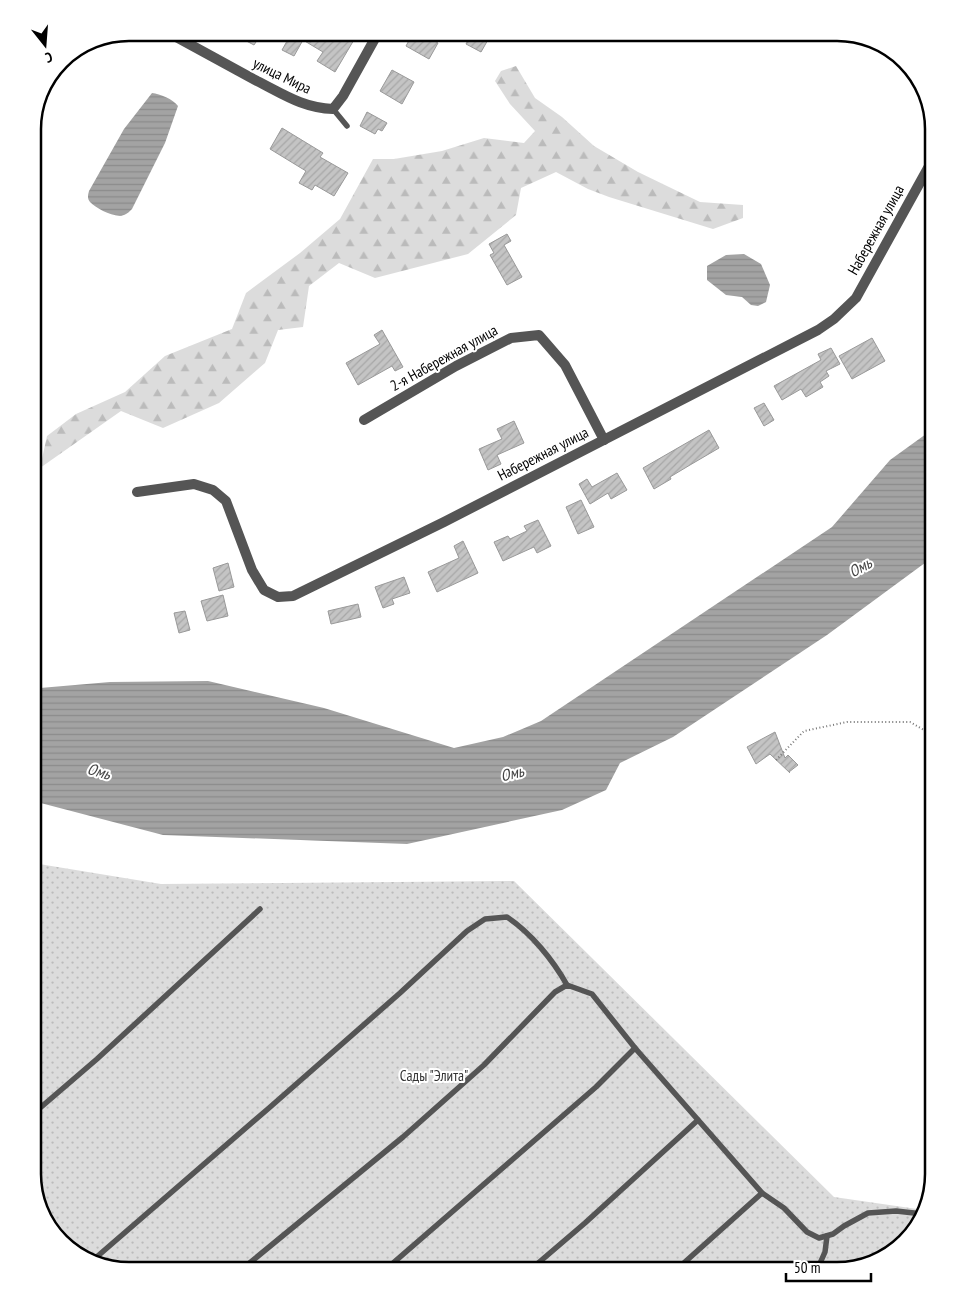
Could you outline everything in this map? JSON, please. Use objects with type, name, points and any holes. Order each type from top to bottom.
[{"type":"street","name":"улица Мира","points":[[186,41],[296,101],[315,108],[333,109]]},
{"type":"street","points":[[333,109],[343,96],[374,41]]},
{"type":"street","name":"Набережная улица","points":[[137,492],[194,484],[213,490],[226,501],[252,570],[264,590],[278,597],[293,596],[444,522],[818,330],[834,319],[856,298],[925,175]]},
{"type":"street","name":"2-я Набережная улица","points":[[364,420],[456,366],[512,338],[539,335],[565,365],[604,440]]},
{"type":"lane","points":[[333,109],[347,126]]},
{"type":"lane","points":[[41,1106],[97,1059],[260,909]]},
{"type":"lane","points":[[98,1256],[400,993],[467,931],[485,919],[507,916],[519,925],[561,975],[566,985],[592,994],[635,1048],[762,1192],[784,1208],[807,1232],[818,1238],[833,1234],[868,1213],[896,1211],[915,1213]]},
{"type":"lane","points":[[251,1262],[403,1137],[484,1065],[555,992],[566,985]]},
{"type":"lane","points":[[394,1262],[596,1087],[635,1048]]},
{"type":"lane","points":[[539,1262],[698,1120]]},
{"type":"lane","points":[[685,1262],[762,1192]]},
{"type":"lane","points":[[820,1262],[825,1252],[826,1236]]},
{"type":"path","points":[[776,760],[804,731],[847,722],[910,722],[925,731]]},
{"type":"green space","points":[[516,66],[535,98],[562,117],[594,146],[638,172],[700,202],[743,205],[743,218],[713,229],[609,197],[588,189],[556,172],[521,188],[516,215],[468,254],[375,278],[339,263],[309,286],[303,327],[278,330],[265,363],[219,403],[163,428],[121,411],[41,467],[47,436],[76,414],[125,392],[165,356],[232,329],[246,293],[300,253],[340,219],[373,159],[394,159],[442,151],[484,138],[524,143],[535,131],[510,104],[495,81],[501,71]]},
{"type":"green space","name":"Сады \"Элита\"","points":[[41,864],[161,884],[514,881],[834,1197],[917,1209],[913,1218],[899,1236],[885,1247],[865,1257],[842,1262],[124,1262],[91,1253],[71,1240],[63,1232],[48,1207],[42,1185]]},
{"type":"water","points":[[152,93],[166,97],[178,106],[165,143],[132,209],[122,215],[112,215],[97,208],[90,202],[88,198],[89,191],[124,129]]},
{"type":"water","points":[[744,254],[761,264],[770,285],[766,302],[758,306],[751,305],[742,297],[726,295],[707,280],[707,266],[726,255]]},
{"type":"water","name":"Омь","points":[[925,435],[925,563],[827,635],[673,737],[620,763],[606,790],[562,810],[407,844],[163,835],[41,803],[41,688],[110,682],[208,681],[324,708],[454,748],[503,737],[541,721],[832,527],[890,460]]},
{"type":"building","points":[[246,41],[257,41],[254,45]]},
{"type":"building","points":[[287,41],[302,41],[294,56],[282,50]]},
{"type":"building","points":[[305,41],[353,41],[335,72],[317,61],[323,52]]},
{"type":"building","points":[[409,41],[434,41],[438,43],[429,59],[406,46]]},
{"type":"building","points":[[468,41],[487,41],[481,52],[466,44]]},
{"type":"building","points":[[392,70],[414,82],[402,104],[380,91]]},
{"type":"building","points":[[367,112],[387,123],[382,131],[378,129],[375,134],[360,126]]},
{"type":"building","points":[[282,128],[323,153],[320,157],[348,173],[334,196],[315,185],[312,190],[299,183],[306,171],[270,149]]},
{"type":"building","points":[[507,234],[511,241],[504,245],[522,277],[507,285],[490,255],[494,253],[489,244]]},
{"type":"building","points":[[382,330],[403,367],[395,371],[392,366],[358,385],[346,363],[380,344],[374,335]]},
{"type":"building","points":[[872,338],[885,361],[852,379],[839,356]]},
{"type":"building","points":[[831,348],[840,364],[826,371],[829,376],[820,382],[823,387],[806,397],[801,389],[782,400],[774,386],[821,360],[818,354]]},
{"type":"building","points":[[764,403],[774,420],[764,426],[754,408]]},
{"type":"building","points":[[514,421],[524,443],[497,455],[501,464],[488,470],[479,449],[502,439],[497,429]]},
{"type":"building","points":[[709,430],[719,448],[670,477],[671,479],[654,489],[643,468]]},
{"type":"building","points":[[617,473],[627,490],[611,499],[608,493],[590,504],[579,484],[587,479],[592,487]]},
{"type":"building","points":[[581,500],[594,527],[578,534],[566,507]]},
{"type":"building","points":[[538,520],[551,546],[537,553],[534,547],[503,561],[494,542],[508,536],[510,539],[527,531],[524,526]]},
{"type":"building","points":[[463,541],[478,573],[437,592],[428,572],[459,558],[454,546]]},
{"type":"building","points":[[228,563],[234,587],[219,591],[213,568]]},
{"type":"building","points":[[404,577],[410,593],[392,599],[394,604],[383,608],[375,587]]},
{"type":"building","points":[[223,595],[228,616],[207,621],[201,601]]},
{"type":"building","points":[[358,604],[361,617],[331,624],[328,611]]},
{"type":"building","points":[[185,611],[190,630],[179,633],[174,613]]},
{"type":"building","points":[[775,732],[785,758],[788,755],[798,765],[790,773],[770,754],[756,764],[747,747]]}]
